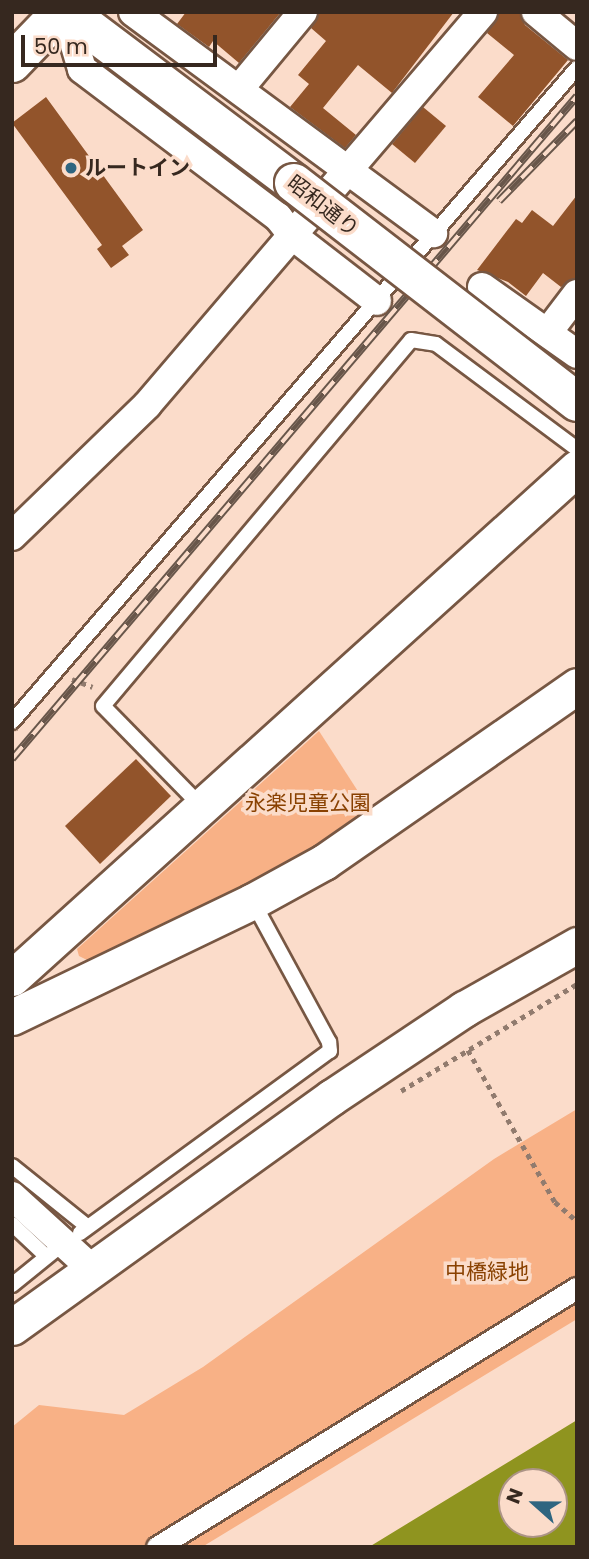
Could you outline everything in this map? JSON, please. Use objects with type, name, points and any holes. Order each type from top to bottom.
[{"type":"main road","points":[[12,63],[64,12]]},
{"type":"main road","name":"昭和通り","points":[[64,12],[294,183],[577,402]]},
{"type":"street","points":[[64,12],[82,69],[278,217],[292,236],[377,301]]},
{"type":"street","points":[[133,12],[239,89],[347,173],[433,233]]},
{"type":"street","points":[[239,89],[303,12]]},
{"type":"street","points":[[12,536],[147,405],[483,12]]},
{"type":"street","points":[[536,12],[577,46]]},
{"type":"street","points":[[482,287],[577,354]]},
{"type":"street","points":[[548,332],[577,294]]},
{"type":"street","points":[[12,978],[577,468]]},
{"type":"street","points":[[12,1017],[253,901],[324,862],[577,686]]},
{"type":"street","points":[[12,1327],[332,1097],[464,1009],[577,945]]},
{"type":"street","points":[[42,951],[57,978],[70,988]]},
{"type":"street","points":[[12,1196],[93,1270]]},
{"type":"street","points":[[157,1547],[577,1288]]},
{"type":"lane","points":[[12,722],[57,675],[577,68]]},
{"type":"lane","points":[[203,807],[104,711],[107,698],[411,340],[436,344],[577,449]]},
{"type":"lane","points":[[12,1166],[84,1230],[330,1051],[329,1042],[253,901]]},
{"type":"lane","points":[[12,1224],[50,1254],[12,1285]]},
{"type":"path","points":[[57,675],[91,686],[107,698]]},
{"type":"path","points":[[468,1050],[555,1202],[577,1221]]},
{"type":"green space","name":"永楽児童公園","points":[[319,731],[374,816],[305,861],[91,962],[79,956],[77,949]]},
{"type":"green space","name":"中橋緑地","points":[[577,1109],[577,1319],[202,1547],[12,1547],[12,1427],[39,1405],[124,1415],[203,1367],[494,1159]]},
{"type":"shaded area","points":[[577,1420],[577,1547],[369,1547],[498,1468],[498,1538],[568,1538],[568,1468],[498,1468]]},
{"type":"building","points":[[186,12],[281,12],[239,63],[213,41],[209,47],[177,24]]},
{"type":"building","points":[[319,12],[454,12],[392,93],[358,65],[323,108],[356,135],[345,148],[290,107],[309,84],[298,75],[326,41],[311,28]]},
{"type":"building","points":[[499,12],[520,12],[525,25],[568,60],[513,126],[478,97],[514,55],[487,33]]},
{"type":"building","name":"ルートイン","points":[[46,97],[143,230],[122,246],[129,255],[111,268],[97,249],[102,245],[12,123]]},
{"type":"building","points":[[423,107],[446,126],[415,163],[392,144]]},
{"type":"building","points":[[577,195],[577,278],[561,287],[543,273],[526,296],[508,282],[477,270],[516,219],[522,223],[532,210],[553,226]]},
{"type":"building","points":[[136,759],[171,796],[100,864],[65,826]]},
{"type":"railway","points":[[12,759],[577,96]]},
{"type":"railway","points":[[499,201],[577,121]]},
{"type":"place","name":"ルートイン","points":[[71,168]]}]
